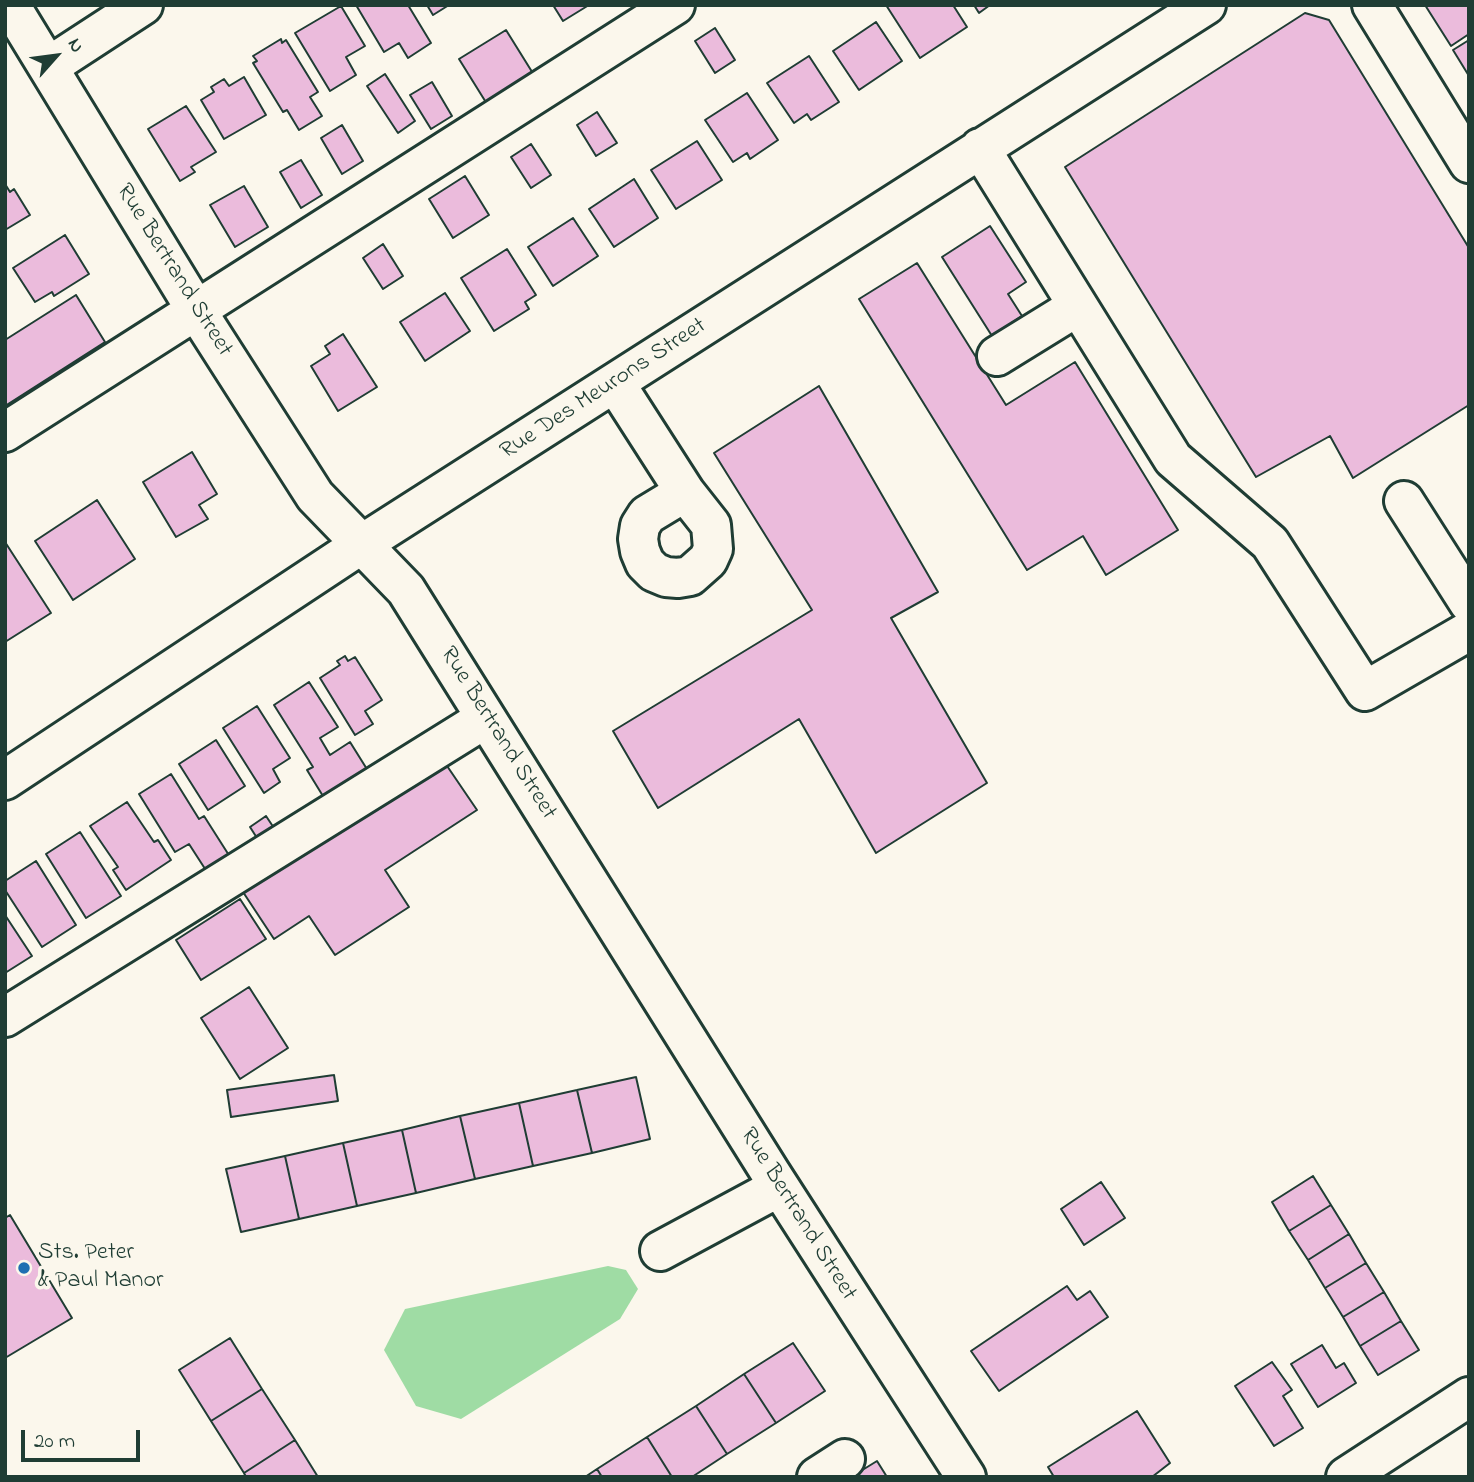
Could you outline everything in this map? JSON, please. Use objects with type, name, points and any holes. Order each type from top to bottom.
[{"type":"street","name":"Rue Bertrand Street","points":[[10,5],[196,310],[315,496],[406,590],[779,1187],[966,1477]]},
{"type":"street","points":[[48,67],[143,5]]},
{"type":"street","points":[[5,432],[675,5]]},
{"type":"street","name":"Rue Des Meurons Street","points":[[5,780],[362,544],[980,148],[1157,18],[1206,5]]},
{"type":"street","points":[[1372,5],[1469,163]]},
{"type":"street","points":[[980,148],[1173,459],[1270,543],[1365,691],[1469,631]]},
{"type":"street","points":[[997,356],[1078,306]]},
{"type":"street","points":[[615,383],[685,492]]},
{"type":"street","points":[[1404,501],[1469,603]]},
{"type":"street","points":[[5,1017],[486,718]]},
{"type":"street","points":[[660,1251],[779,1187]]},
{"type":"street","points":[[1346,1477],[1469,1397]]},
{"type":"green space","points":[[608,1266],[626,1270],[638,1289],[620,1319],[461,1419],[416,1406],[384,1350],[405,1309]]},
{"type":"building","points":[[356,5],[408,5],[431,43],[408,58],[399,43],[384,52]]},
{"type":"building","points":[[427,5],[449,5],[433,15]]},
{"type":"building","points":[[553,5],[589,5],[563,21]]},
{"type":"building","points":[[886,5],[953,5],[967,27],[920,58]]},
{"type":"building","points":[[974,5],[990,5],[979,13]]},
{"type":"building","points":[[1425,5],[1469,5],[1469,34],[1451,46]]},
{"type":"building","points":[[341,6],[365,46],[346,57],[356,75],[330,91],[295,33]]},
{"type":"building","points":[[1305,13],[1329,20],[1469,248],[1469,405],[1353,478],[1330,436],[1256,477],[1065,167]]},
{"type":"building","points":[[876,22],[902,61],[859,90],[833,51]]},
{"type":"building","points":[[715,28],[735,60],[715,73],[695,41]]},
{"type":"building","points":[[506,30],[534,75],[487,104],[459,59]]},
{"type":"building","points":[[281,39],[282,43],[286,40],[318,92],[310,97],[322,116],[299,130],[287,110],[283,112],[253,63],[257,61],[253,56]]},
{"type":"building","points":[[1469,40],[1469,76],[1453,50]]},
{"type":"building","points":[[809,56],[839,102],[811,120],[807,114],[794,123],[767,83]]},
{"type":"building","points":[[385,74],[415,121],[398,133],[367,86]]},
{"type":"building","points":[[244,77],[266,115],[224,139],[201,100],[214,92],[211,87],[224,79],[229,86]]},
{"type":"building","points":[[432,82],[452,116],[431,129],[410,95]]},
{"type":"building","points":[[747,93],[778,140],[750,159],[747,153],[733,162],[705,120]]},
{"type":"building","points":[[186,106],[216,152],[191,167],[195,172],[180,181],[148,129]]},
{"type":"building","points":[[597,112],[617,143],[596,156],[577,125]]},
{"type":"building","points":[[342,125],[363,161],[342,174],[321,138]]},
{"type":"building","points":[[697,141],[722,180],[676,209],[651,170]]},
{"type":"building","points":[[531,144],[551,175],[531,188],[511,157]]},
{"type":"building","points":[[301,160],[322,195],[301,208],[280,172]]},
{"type":"building","points":[[465,176],[489,215],[453,238],[429,199]]},
{"type":"building","points":[[634,179],[658,218],[614,247],[589,209]]},
{"type":"building","points":[[5,184],[10,192],[14,189],[30,215],[5,230]]},
{"type":"building","points":[[244,186],[268,227],[235,247],[210,205]]},
{"type":"building","points":[[573,218],[598,256],[553,286],[528,247]]},
{"type":"building","points":[[990,226],[1026,282],[1008,294],[1022,316],[992,336],[942,257]]},
{"type":"building","points":[[65,235],[89,274],[54,296],[52,292],[35,302],[13,268]]},
{"type":"building","points":[[383,244],[403,276],[383,289],[363,258]]},
{"type":"building","points":[[507,249],[536,295],[525,302],[529,309],[494,331],[461,278]]},
{"type":"building","points":[[917,263],[1006,405],[1075,362],[1178,530],[1106,575],[1083,536],[1027,570],[859,299]]},
{"type":"building","points":[[445,293],[470,331],[425,361],[400,322]]},
{"type":"building","points":[[76,295],[105,342],[5,406],[5,340]]},
{"type":"building","points":[[343,334],[377,387],[338,411],[311,366],[330,354],[325,346]]},
{"type":"building","points":[[819,386],[938,592],[891,618],[987,783],[876,853],[799,719],[658,808],[613,731],[812,610],[714,453]]},
{"type":"building","points":[[192,452],[217,494],[199,505],[208,519],[176,537],[143,482]]},
{"type":"building","points":[[97,500],[135,559],[73,600],[35,541]]},
{"type":"building","points":[[5,542],[51,613],[5,642]]},
{"type":"building","points":[[345,656],[348,661],[355,657],[382,700],[365,711],[373,724],[355,735],[320,678],[340,665],[337,661]]},
{"type":"building","points":[[309,682],[338,727],[320,738],[330,755],[350,742],[370,774],[326,801],[307,770],[313,767],[274,705]]},
{"type":"building","points":[[257,706],[290,758],[273,769],[280,782],[264,793],[223,728]]},
{"type":"building","points":[[216,740],[245,786],[208,810],[179,764]]},
{"type":"building","points":[[443,760],[477,810],[385,870],[409,907],[335,955],[309,916],[274,939],[243,892]]},
{"type":"building","points":[[171,774],[199,819],[204,816],[232,860],[209,875],[189,844],[175,852],[139,794]]},
{"type":"building","points":[[127,802],[154,842],[158,840],[171,860],[126,890],[113,870],[118,867],[90,826]]},
{"type":"building","points":[[266,816],[274,828],[257,838],[250,827]]},
{"type":"building","points":[[80,832],[121,896],[86,918],[46,854]]},
{"type":"building","points":[[36,861],[76,925],[42,947],[5,890],[5,881]]},
{"type":"building","points":[[240,899],[266,939],[201,980],[176,940]]},
{"type":"building","points":[[5,915],[32,956],[5,973]]},
{"type":"building","points":[[249,987],[288,1048],[240,1079],[201,1018]]},
{"type":"building","points":[[334,1075],[338,1101],[231,1117],[227,1090]]},
{"type":"building","points":[[636,1077],[650,1139],[592,1153],[577,1090]]},
{"type":"building","points":[[577,1090],[592,1153],[533,1166],[519,1103]]},
{"type":"building","points":[[519,1103],[533,1166],[475,1179],[460,1116]]},
{"type":"building","points":[[460,1116],[475,1179],[416,1193],[402,1130]]},
{"type":"building","points":[[402,1130],[416,1193],[357,1206],[343,1143]]},
{"type":"building","points":[[343,1143],[357,1206],[299,1219],[285,1156]]},
{"type":"building","points":[[285,1156],[299,1219],[241,1232],[226,1169]]},
{"type":"building","points":[[1313,1176],[1331,1205],[1289,1231],[1272,1202]]},
{"type":"building","points":[[1101,1182],[1125,1218],[1084,1245],[1061,1209]]},
{"type":"building","points":[[1331,1205],[1349,1234],[1308,1260],[1289,1231]]},
{"type":"building","name":"Sts. Peter & Paul Manor","points":[[10,1215],[72,1318],[5,1358],[5,1218]]},
{"type":"building","points":[[1349,1234],[1366,1263],[1325,1288],[1308,1260]]},
{"type":"building","points":[[1366,1263],[1384,1292],[1343,1317],[1325,1288]]},
{"type":"building","points":[[1067,1286],[1077,1300],[1090,1291],[1108,1317],[999,1391],[971,1351]]},
{"type":"building","points":[[1384,1292],[1401,1321],[1360,1346],[1343,1317]]},
{"type":"building","points":[[1401,1321],[1419,1350],[1378,1375],[1360,1346]]},
{"type":"building","points":[[230,1338],[262,1389],[211,1421],[179,1370]]},
{"type":"building","points":[[793,1343],[825,1391],[776,1423],[744,1374]]},
{"type":"building","points":[[1322,1345],[1336,1368],[1344,1363],[1356,1383],[1318,1407],[1291,1364]]},
{"type":"building","points":[[1272,1362],[1292,1390],[1283,1396],[1303,1428],[1274,1446],[1235,1386]]},
{"type":"building","points":[[744,1374],[776,1423],[727,1454],[696,1406]]},
{"type":"building","points":[[262,1389],[295,1440],[244,1473],[211,1421]]},
{"type":"building","points":[[696,1406],[727,1454],[692,1477],[672,1477],[647,1437]]},
{"type":"building","points":[[1137,1411],[1170,1463],[1152,1477],[1054,1477],[1048,1467]]},
{"type":"building","points":[[647,1437],[672,1477],[602,1477],[597,1469]]},
{"type":"building","points":[[295,1440],[318,1477],[246,1477],[244,1473]]},
{"type":"building","points":[[877,1461],[887,1477],[851,1477]]},
{"type":"building","points":[[597,1469],[602,1477],[585,1477]]},
{"type":"place","name":"Sts. Peter & Paul Manor","points":[[24,1268]]}]
